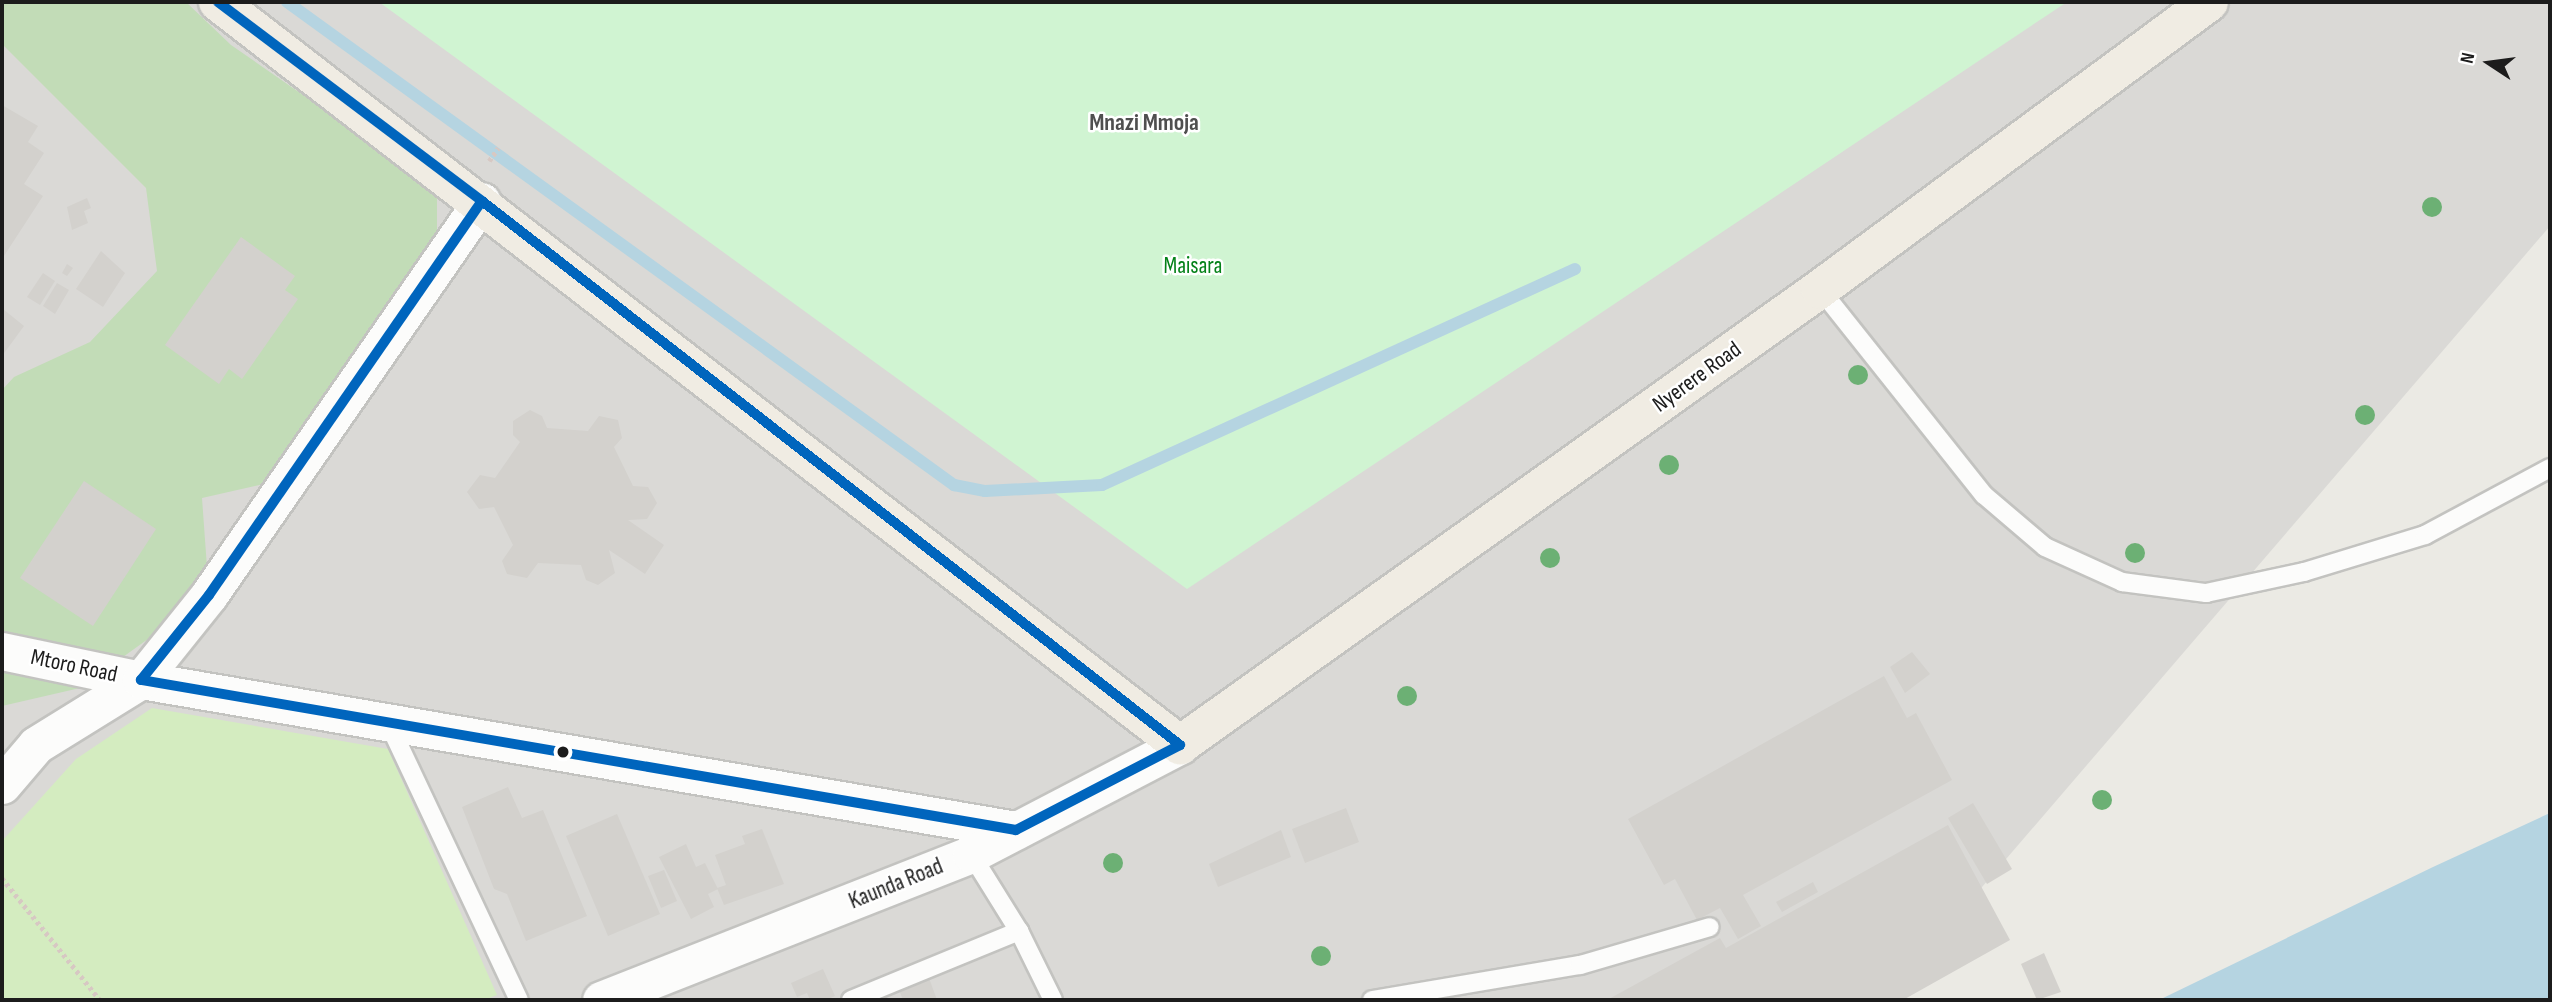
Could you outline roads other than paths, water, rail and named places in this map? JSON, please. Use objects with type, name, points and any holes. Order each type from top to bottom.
[{"type":"main road","points":[[218,2],[482,201],[1180,745]]},
{"type":"main road","name":"Nyerere Road","points":[[1180,745],[1820,289],[2209,2]]},
{"type":"street","points":[[2,785],[36,745],[141,680],[209,595],[482,201]]},
{"type":"street","name":"Mtoro Road","points":[[2,651],[141,680],[1016,830]]},
{"type":"street","name":"Kaunda Road","points":[[601,1000],[971,854],[1180,745]]},
{"type":"lane","points":[[1820,289],[1984,495],[2045,547],[2122,582],[2206,593],[2304,572],[2425,535],[2550,468]]},
{"type":"lane","points":[[388,722],[519,1000]]},
{"type":"lane","points":[[971,854],[1019,931],[1053,1000]]},
{"type":"lane","points":[[1372,1000],[1580,965],[1710,928]]},
{"type":"lane","points":[[851,1000],[1019,931]]},
{"type":"water","points":[[2550,813],[2550,1000],[2159,1000],[2433,867]]},
{"type":"waterway","points":[[287,2],[954,485],[985,491],[1102,485],[1575,269]]},
{"type":"district","name":"Mnazi Mmoja","points":[[1144,123]]},
{"type":"park label","name":"Maisara","points":[[1193,266]]}]
